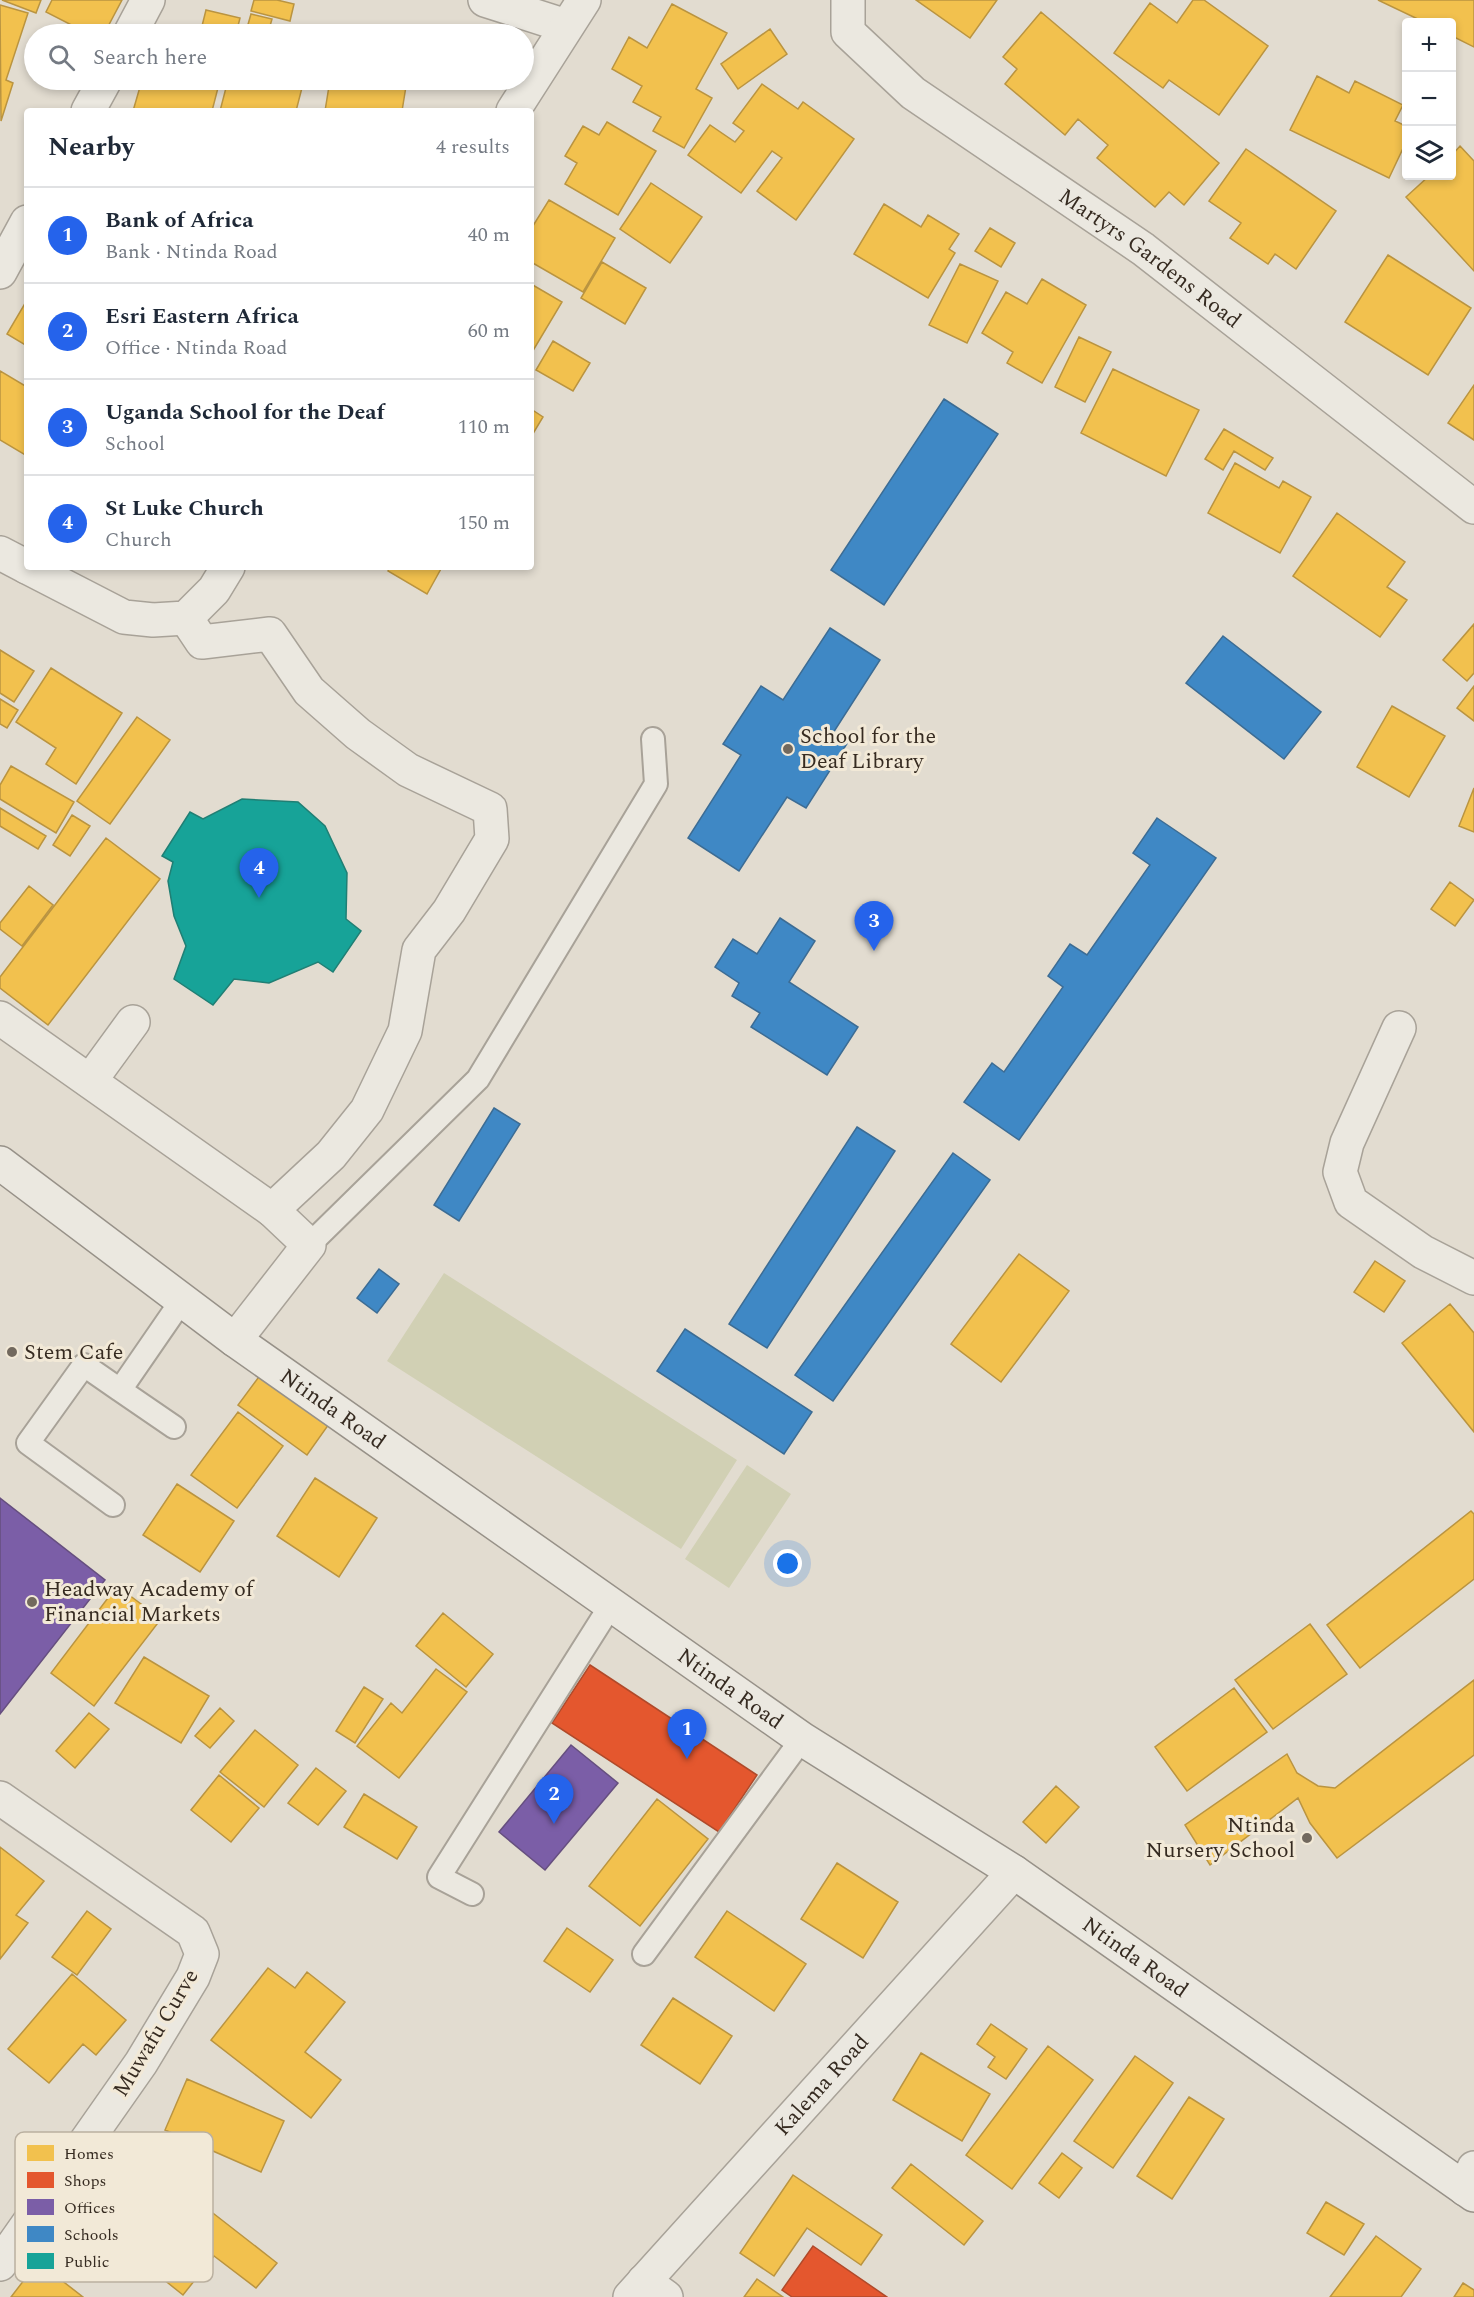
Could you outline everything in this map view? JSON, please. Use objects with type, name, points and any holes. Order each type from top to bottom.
[{"type":"street","points":[[135,24],[148,0]]},
{"type":"street","points":[[485,0],[575,13],[534,78]]},
{"type":"street","name":"Martyrs Gardens Road","points":[[848,0],[848,32],[913,93],[1143,249],[1474,507]]},
{"type":"street","points":[[90,108],[100,90]]},
{"type":"street","points":[[515,108],[526,90]]},
{"type":"street","points":[[0,272],[24,228]]},
{"type":"street","points":[[0,553],[24,565]]},
{"type":"street","points":[[33,570],[124,616],[153,620],[186,618],[214,590],[226,570]]},
{"type":"street","points":[[186,618],[202,642],[270,634],[309,691],[358,734],[408,770],[490,809],[492,840],[449,911],[419,950],[405,1031],[367,1110],[332,1155],[272,1210]]},
{"type":"street","points":[[0,1018],[272,1210],[309,1245],[235,1340]]},
{"type":"street","points":[[90,1082],[133,1022]]},
{"type":"street","points":[[1399,1028],[1347,1143],[1340,1172],[1351,1202],[1423,1252],[1474,1278]]},
{"type":"street","name":"Ntinda Road","points":[[0,1163],[235,1340],[802,1739],[1014,1872],[1471,2184]]},
{"type":"street","name":"Muwafu Curve","points":[[0,1798],[193,1932],[202,1954],[193,1977],[141,2063],[93,2132]]},
{"type":"street","name":"Kalema Road","points":[[647,2292],[1014,1872]]},
{"type":"street","name":"Muwafu Curve","points":[[0,2264],[15,2243]]},
{"type":"lane","points":[[309,1245],[478,1079],[656,784],[653,739]]},
{"type":"lane","points":[[120,1390],[182,1300]]},
{"type":"lane","points":[[114,1505],[28,1443],[84,1365],[174,1427]]},
{"type":"lane","points":[[472,1894],[439,1877],[611,1605]]},
{"type":"lane","points":[[644,1954],[802,1739]]},
{"type":"green space","points":[[444,1273],[737,1460],[681,1549],[387,1361]]},
{"type":"green space","points":[[747,1465],[791,1494],[729,1588],[685,1559]]},
{"type":"building: Homes","points":[[2,0],[41,0],[36,13]]},
{"type":"building: Homes","points":[[52,0],[122,0],[109,24],[69,24],[46,12]]},
{"type":"building: Homes","points":[[254,0],[277,0],[294,4],[290,21],[251,11]]},
{"type":"building: Homes","points":[[916,0],[997,0],[970,38]]},
{"type":"building: Homes","points":[[1193,0],[1204,0],[1268,46],[1219,115],[1169,80],[1163,88],[1114,53],[1150,3],[1177,23]]},
{"type":"building: Homes","points":[[1378,0],[1474,0],[1474,47],[1456,38],[1456,18],[1416,18]]},
{"type":"building: Homes","points":[[672,4],[727,33],[696,89],[712,98],[684,148],[653,131],[661,117],[633,102],[642,86],[612,69],[629,37],[647,48]]},
{"type":"building: Homes","points":[[0,5],[28,13],[6,80],[13,83],[1,121]]},
{"type":"building: Homes","points":[[206,10],[240,18],[238,24],[202,24]]},
{"type":"building: Homes","points":[[1041,12],[1219,163],[1184,205],[1169,192],[1155,207],[1097,158],[1108,145],[1078,119],[1065,135],[1005,84],[1017,69],[1003,57]]},
{"type":"building: Homes","points":[[251,14],[272,19],[271,24],[248,24]]},
{"type":"building: Homes","points":[[770,29],[787,54],[738,89],[721,64]]},
{"type":"building: Homes","points":[[1317,76],[1349,93],[1355,81],[1402,104],[1395,121],[1402,124],[1402,150],[1389,178],[1290,130]]},
{"type":"building: Homes","points":[[762,84],[798,109],[803,102],[854,139],[796,220],[757,191],[782,158],[772,151],[741,193],[688,155],[710,125],[735,142],[744,131],[733,123]]},
{"type":"building: Homes","points":[[139,90],[217,90],[213,108],[134,108]]},
{"type":"building: Homes","points":[[225,90],[301,90],[297,108],[221,108]]},
{"type":"building: Homes","points":[[328,90],[405,90],[402,108],[325,108]]},
{"type":"building: Homes","points":[[607,122],[656,151],[618,215],[565,184],[577,163],[565,156],[583,126],[599,135]]},
{"type":"building: Homes","points":[[1460,146],[1474,161],[1474,271],[1406,197],[1425,180],[1456,180],[1456,150]]},
{"type":"building: Homes","points":[[1246,149],[1336,211],[1296,269],[1275,254],[1268,264],[1230,238],[1241,223],[1209,201]]},
{"type":"building: Homes","points":[[651,183],[702,217],[670,263],[620,229]]},
{"type":"building: Homes","points":[[549,200],[615,238],[583,292],[534,264],[534,224]]},
{"type":"building: Homes","points":[[884,204],[921,227],[928,215],[959,234],[949,249],[955,253],[928,298],[854,254]]},
{"type":"building: Homes","points":[[990,228],[1015,243],[1001,267],[975,251]]},
{"type":"building: Homes","points":[[1388,255],[1471,308],[1428,375],[1345,322]]},
{"type":"building: Homes","points":[[602,262],[646,288],[625,324],[581,298]]},
{"type":"building: Homes","points":[[960,264],[998,281],[967,343],[929,325]]},
{"type":"building: Homes","points":[[1042,279],[1086,305],[1042,383],[1007,363],[1013,352],[982,333],[1006,292],[1027,304]]},
{"type":"building: Homes","points":[[534,286],[562,302],[534,349]]},
{"type":"building: Homes","points":[[24,305],[24,344],[7,334]]},
{"type":"building: Homes","points":[[1079,337],[1111,352],[1085,402],[1055,387]]},
{"type":"building: Homes","points":[[553,341],[590,363],[573,391],[536,370]]},
{"type":"building: Homes","points":[[1113,369],[1199,410],[1166,476],[1081,433]]},
{"type":"building: Homes","points":[[0,371],[24,385],[24,454],[0,440]]},
{"type":"building: Homes","points":[[1474,385],[1474,440],[1448,423]]},
{"type":"building: Homes","points":[[534,411],[543,417],[534,432]]},
{"type":"building: Homes","points":[[1224,429],[1273,458],[1265,470],[1234,451],[1223,470],[1205,459]]},
{"type":"building: Homes","points":[[1235,463],[1279,488],[1283,481],[1311,497],[1280,553],[1208,513]]},
{"type":"building: Homes","points":[[1337,513],[1405,562],[1387,587],[1407,600],[1380,637],[1293,576]]},
{"type":"building: Homes","points":[[388,570],[440,570],[427,594]]},
{"type":"building: Homes","points":[[1474,624],[1474,673],[1467,681],[1443,660]]},
{"type":"building: Homes","points":[[0,650],[34,671],[14,702],[0,693]]},
{"type":"building: Homes","points":[[51,668],[122,713],[76,784],[46,764],[56,748],[16,722]]},
{"type":"building: Homes","points":[[1474,686],[1474,721],[1457,708]]},
{"type":"building: Homes","points":[[0,699],[18,710],[7,728],[0,724]]},
{"type":"building: Homes","points":[[1392,706],[1445,736],[1409,797],[1357,767]]},
{"type":"building: Homes","points":[[137,717],[170,740],[110,824],[77,801]]},
{"type":"building: Homes","points":[[11,766],[74,802],[56,833],[0,799],[0,785]]},
{"type":"building: Homes","points":[[1474,788],[1474,832],[1459,826]]},
{"type":"building: Homes","points":[[0,808],[46,836],[38,849],[0,826]]},
{"type":"building: Homes","points":[[72,815],[90,826],[70,856],[53,845]]},
{"type":"building: Homes","points":[[106,838],[160,879],[48,1025],[0,988],[0,977]]},
{"type":"building: Homes","points":[[1450,882],[1474,900],[1455,926],[1431,909]]},
{"type":"building: Homes","points":[[29,886],[53,905],[22,946],[0,929],[0,923]]},
{"type":"building: Homes","points":[[1019,1254],[1069,1291],[1001,1382],[951,1344]]},
{"type":"building: Homes","points":[[1375,1261],[1405,1281],[1384,1312],[1354,1292]]},
{"type":"building: Homes","points":[[1450,1304],[1474,1333],[1474,1432],[1402,1343]]},
{"type":"building: Homes","points":[[261,1374],[329,1424],[307,1455],[238,1405]]},
{"type":"building: Homes","points":[[238,1412],[283,1446],[237,1508],[191,1475]]},
{"type":"building: Homes","points":[[315,1478],[377,1518],[339,1577],[277,1536]]},
{"type":"building: Homes","points":[[177,1484],[234,1521],[200,1572],[143,1535]]},
{"type":"building: Homes","points":[[1471,1511],[1474,1514],[1474,1579],[1360,1668],[1327,1625]]},
{"type":"building: Homes","points":[[117,1586],[161,1619],[94,1706],[51,1673]]},
{"type":"building: Homes","points":[[443,1613],[493,1654],[466,1687],[416,1646]]},
{"type":"building: Homes","points":[[1310,1624],[1347,1674],[1273,1729],[1235,1680]]},
{"type":"building: Homes","points":[[144,1657],[209,1696],[181,1743],[115,1703]]},
{"type":"building: Homes","points":[[436,1669],[467,1692],[399,1778],[357,1746],[391,1703],[402,1713]]},
{"type":"building: Homes","points":[[1474,1680],[1474,1755],[1337,1858],[1310,1823],[1298,1798],[1210,1865],[1185,1825],[1287,1754],[1297,1773],[1318,1786],[1335,1788]]},
{"type":"building: Homes","points":[[364,1687],[383,1699],[355,1743],[336,1731]]},
{"type":"building: Homes","points":[[1234,1688],[1267,1732],[1187,1791],[1155,1747]]},
{"type":"building: Homes","points":[[220,1708],[234,1721],[210,1748],[195,1736]]},
{"type":"building: Homes","points":[[89,1713],[109,1729],[75,1768],[56,1751]]},
{"type":"building: Homes","points":[[255,1730],[298,1765],[264,1807],[220,1772]]},
{"type":"building: Homes","points":[[316,1768],[346,1791],[318,1825],[288,1803]]},
{"type":"building: Homes","points":[[219,1775],[259,1808],[231,1842],[191,1810]]},
{"type":"building: Homes","points":[[1056,1786],[1079,1807],[1046,1843],[1023,1822]]},
{"type":"building: Homes","points":[[364,1794],[417,1827],[397,1859],[344,1827]]},
{"type":"building: Homes","points":[[657,1799],[708,1839],[640,1926],[589,1886]]},
{"type":"building: Homes","points":[[0,1847],[44,1881],[16,1915],[28,1923],[0,1959]]},
{"type":"building: Homes","points":[[837,1863],[898,1902],[863,1958],[801,1919]]},
{"type":"building: Homes","points":[[87,1911],[111,1929],[77,1975],[52,1957]]},
{"type":"building: Homes","points":[[727,1911],[806,1964],[774,2011],[695,1957]]},
{"type":"building: Homes","points":[[567,1928],[613,1960],[590,1992],[544,1961]]},
{"type":"building: Homes","points":[[268,1968],[295,1988],[307,1972],[345,2002],[305,2052],[341,2080],[311,2118],[211,2040]]},
{"type":"building: Homes","points":[[72,1974],[126,2020],[96,2055],[83,2044],[49,2083],[8,2049]]},
{"type":"building: Homes","points":[[673,1998],[732,2036],[700,2084],[641,2045]]},
{"type":"building: Homes","points":[[991,2024],[1027,2049],[1006,2079],[988,2067],[995,2057],[977,2044]]},
{"type":"building: Homes","points":[[1048,2046],[1093,2080],[1012,2189],[966,2155]]},
{"type":"building: Homes","points":[[921,2053],[990,2094],[962,2141],[893,2100]]},
{"type":"building: Homes","points":[[1135,2056],[1173,2083],[1113,2168],[1074,2141]]},
{"type":"building: Homes","points":[[187,2079],[284,2121],[261,2172],[213,2151],[213,2132],[170,2132],[165,2130]]},
{"type":"building: Homes","points":[[1189,2097],[1224,2119],[1172,2199],[1137,2176]]},
{"type":"building: Homes","points":[[1062,2153],[1082,2168],[1059,2198],[1039,2183]]},
{"type":"building: Homes","points":[[911,2164],[983,2221],[964,2245],[892,2188]]},
{"type":"building: Homes","points":[[793,2175],[882,2235],[861,2265],[807,2228],[774,2276],[740,2253]]},
{"type":"building: Homes","points":[[1326,2202],[1364,2224],[1344,2255],[1307,2233]]},
{"type":"building: Homes","points":[[213,2213],[277,2263],[256,2288],[214,2256]]},
{"type":"building: Homes","points":[[1376,2236],[1421,2269],[1401,2297],[1330,2297]]},
{"type":"building: Homes","points":[[757,2279],[783,2297],[744,2297]]},
{"type":"building: Homes","points":[[23,2282],[64,2282],[83,2297],[11,2297]]},
{"type":"building: Homes","points":[[167,2282],[193,2282],[183,2295]]},
{"type":"building: Homes","points":[[1463,2283],[1474,2290],[1474,2297],[1454,2297]]},
{"type":"building: Shops","points":[[590,1665],[757,1775],[719,1832],[552,1723]]},
{"type":"building: Shops","points":[[813,2246],[887,2297],[792,2297],[782,2290]]},
{"type":"building: Offices","points":[[0,1498],[105,1580],[0,1714]]},
{"type":"building: Offices","points":[[571,1745],[618,1783],[545,1870],[499,1832]]},
{"type":"building: Schools","points":[[944,399],[998,434],[884,605],[831,570]]},
{"type":"building: Schools","name":"School for the Deaf Library","points":[[830,628],[880,660],[833,733],[848,742],[806,808],[787,797],[739,871],[688,838],[741,755],[723,744],[761,686],[783,700]]},
{"type":"building: Schools","points":[[1223,636],[1321,712],[1284,759],[1186,683]]},
{"type":"building: Schools","points":[[1157,818],[1216,858],[1019,1140],[964,1102],[992,1063],[1004,1072],[1063,987],[1048,976],[1070,944],[1087,955],[1150,865],[1133,853]]},
{"type":"building: Schools","points":[[780,918],[815,941],[789,982],[858,1027],[827,1075],[751,1027],[760,1013],[732,996],[739,983],[715,967],[733,939],[757,954]]},
{"type":"building: Schools","points":[[494,1108],[520,1124],[459,1221],[434,1205]]},
{"type":"building: Schools","points":[[857,1127],[895,1151],[767,1348],[729,1324]]},
{"type":"building: Schools","points":[[953,1153],[990,1180],[833,1401],[795,1375]]},
{"type":"building: Schools","points":[[379,1269],[399,1284],[377,1313],[357,1298]]},
{"type":"building: Schools","points":[[685,1329],[812,1412],[784,1454],[657,1371]]},
{"type":"building: Public","points":[[242,799],[298,802],[325,826],[347,873],[346,919],[361,931],[333,972],[318,962],[269,983],[234,979],[213,1005],[174,979],[186,946],[174,916],[168,881],[173,862],[162,856],[190,812],[203,819]]},
{"type":"place","name":"School for the Deaf Library","points":[[788,749]]},
{"type":"place","name":"St Luke Church","points":[[259,898]]},
{"type":"place","name":"Uganda School for the Deaf","points":[[874,951]]},
{"type":"place","name":"Stem Cafe","points":[[12,1352]]},
{"type":"place","name":"Headway Academy of Financial Markets","points":[[32,1602]]},
{"type":"place","name":"Bank of Africa","points":[[687,1759]]},
{"type":"place","name":"Esri Eastern Africa","points":[[554,1824]]},
{"type":"place","name":"Ntinda Nursery School","points":[[1307,1838]]}]
